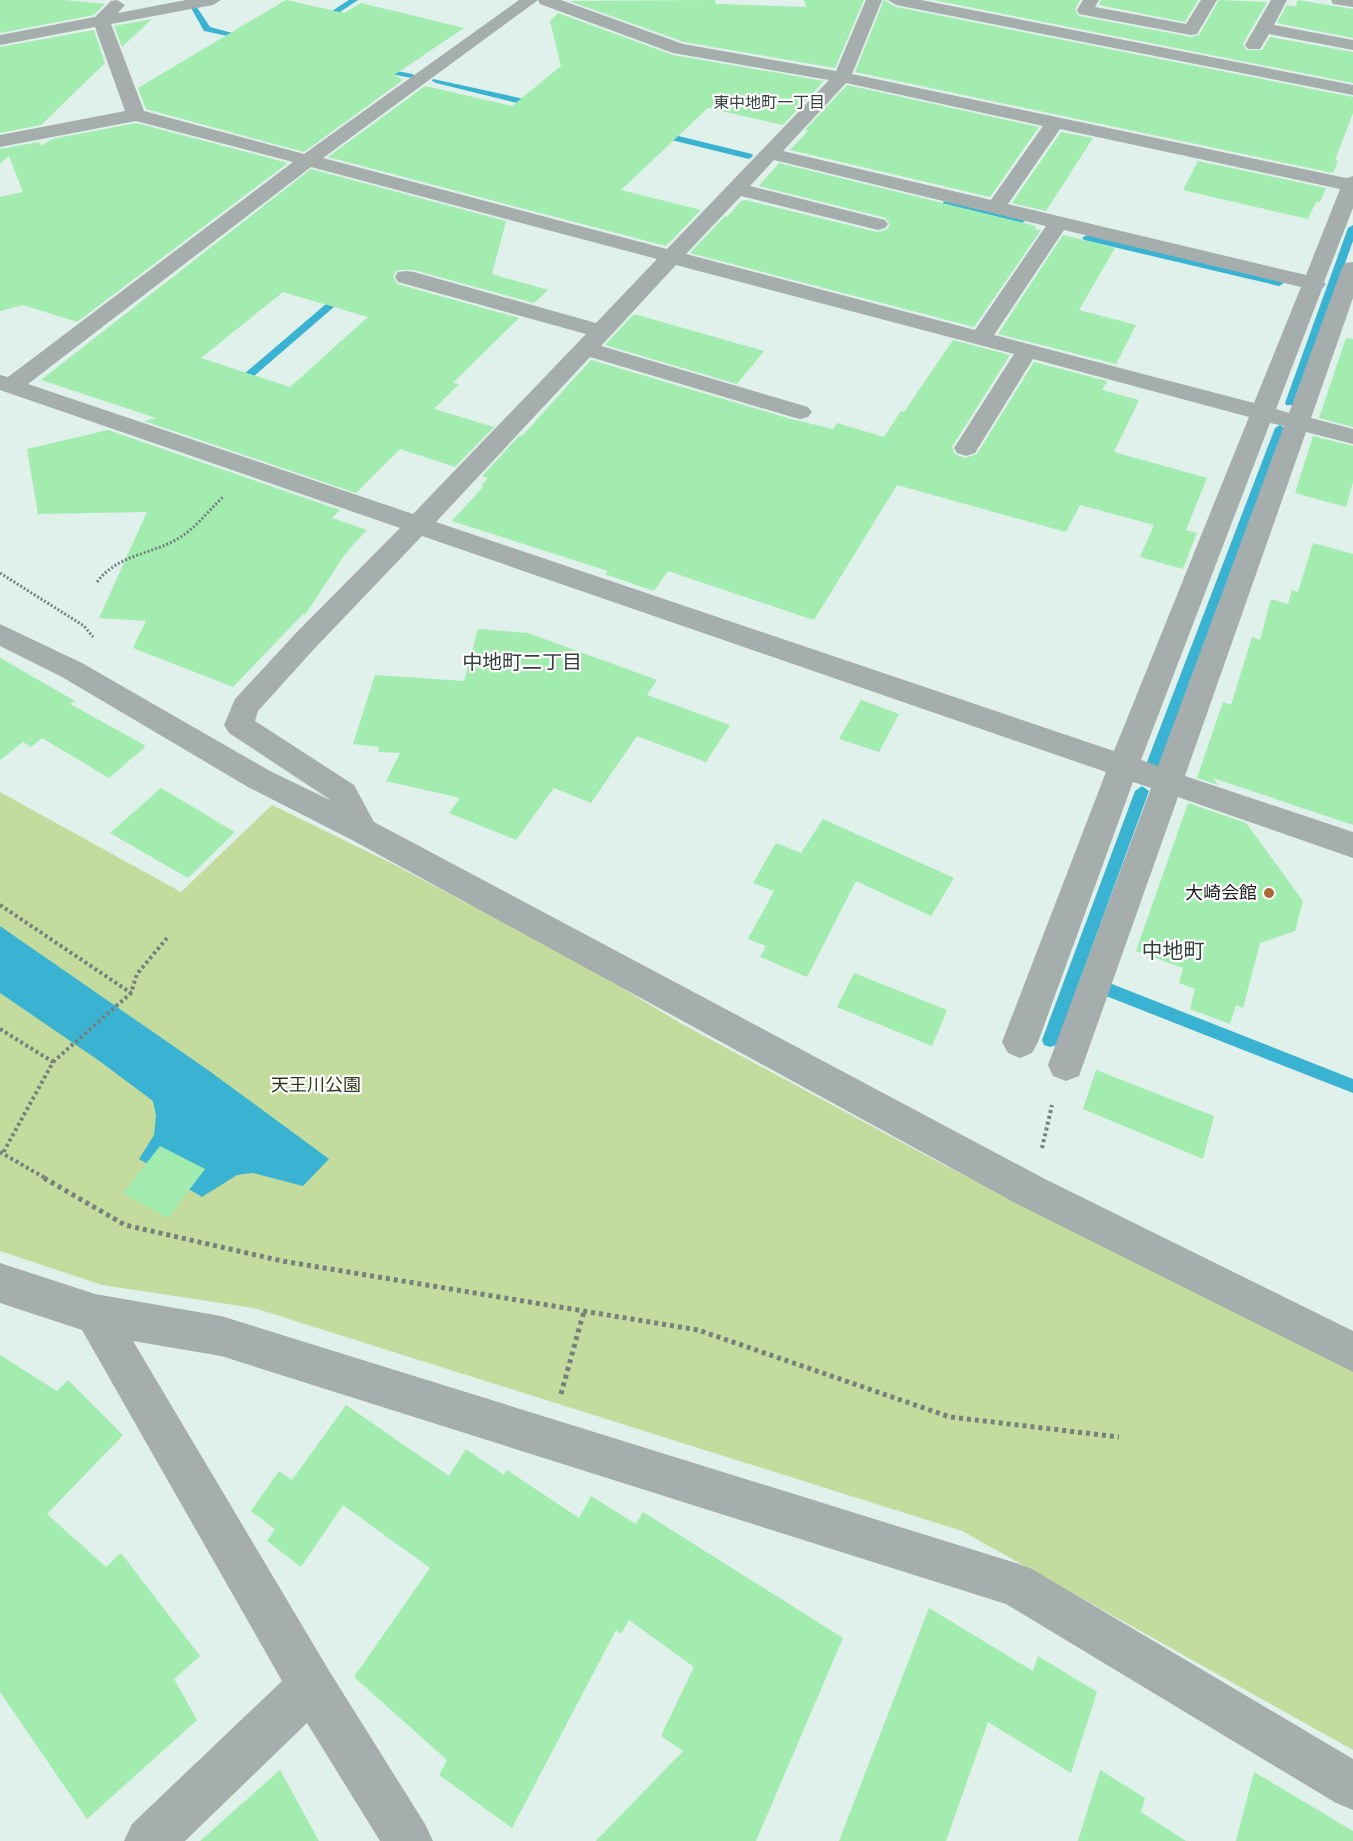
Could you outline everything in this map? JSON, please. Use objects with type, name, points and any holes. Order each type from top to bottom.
[{"type":"street","points":[[101,20],[123,0]]},
{"type":"street","points":[[0,40],[213,0]]},
{"type":"street","points":[[6,384],[308,160],[530,0]]},
{"type":"street","points":[[546,0],[679,49],[842,77],[1054,124],[1353,185],[1123,768],[1020,1042]]},
{"type":"street","points":[[363,831],[343,793],[239,725],[245,706],[842,77],[874,0]]},
{"type":"street","points":[[896,0],[1353,90]]},
{"type":"street","points":[[1092,0],[1084,10],[1191,30],[1209,0]]},
{"type":"street","points":[[1242,68],[1279,0]]},
{"type":"street","points":[[1339,0],[1353,3]]},
{"type":"street","points":[[101,20],[136,115]]},
{"type":"street","points":[[1264,28],[1353,45]]},
{"type":"street","points":[[0,141],[136,115],[1353,437]]},
{"type":"street","points":[[996,207],[1054,124]]},
{"type":"street","points":[[768,153],[1315,284]]},
{"type":"street","points":[[735,188],[878,224]]},
{"type":"street","points":[[980,339],[1058,223]]},
{"type":"street","points":[[1066,1065],[1298,423],[1348,298],[1353,268]]},
{"type":"street","points":[[406,277],[800,411]]},
{"type":"street","points":[[966,448],[1027,351]]},
{"type":"street","points":[[6,384],[1353,845]]},
{"type":"street","points":[[0,634],[72,670],[293,798],[363,831],[1032,1192],[1353,1352]]},
{"type":"street","points":[[0,1282],[95,1314],[221,1336],[1016,1585],[1353,1786]]},
{"type":"street","points":[[95,1314],[311,1686],[408,1841]]},
{"type":"street","points":[[149,1841],[311,1686]]},
{"type":"path","points":[[97,582],[102,572],[114,564],[186,534],[253,469]]},
{"type":"path","points":[[0,573],[84,626]]},
{"type":"path","points":[[0,905],[131,993]]},
{"type":"path","points":[[166,938],[137,974],[131,993],[53,1062],[2,1153],[125,1225],[282,1261],[698,1330],[950,1417],[1119,1437]]},
{"type":"path","points":[[0,1029],[53,1062]]},
{"type":"path","points":[[1032,1192],[1059,1071],[1066,1065]]},
{"type":"path","points":[[549,1439],[584,1311]]},
{"type":"green space","name":"天王川公園","points":[[0,792],[181,892],[272,805],[391,863],[578,962],[682,1024],[942,1164],[1353,1370],[1353,1750],[962,1531],[254,1308],[102,1285],[0,1251]]},
{"type":"water","points":[[0,926],[208,1070],[329,1159],[303,1186],[253,1173],[237,1175],[202,1197],[139,1159],[154,1135],[156,1115],[153,1101],[0,993]]},
{"type":"building","points":[[0,0],[63,0],[105,4],[94,15],[0,33]]},
{"type":"building","points":[[286,0],[344,13],[361,3],[464,28],[394,75],[403,80],[304,152],[146,109],[138,88]]},
{"type":"building","points":[[715,0],[716,4],[806,7],[804,0],[864,0],[835,68],[684,42],[569,1]]},
{"type":"building","points":[[884,0],[896,7],[1353,97],[1353,113],[1335,160],[1338,161],[1333,173],[855,72]]},
{"type":"building","points":[[933,0],[1080,0],[1075,9],[1079,16],[1191,37],[1199,35],[1219,0],[1267,2],[1243,44],[1246,50],[1262,50],[1270,37],[1353,52],[1353,83]]},
{"type":"building","points":[[1101,0],[1198,0],[1185,22],[1099,5]]},
{"type":"building","points":[[1298,0],[1353,9],[1353,38],[1277,23],[1287,5],[1295,7]]},
{"type":"building","points":[[558,13],[673,55],[824,81],[783,125],[708,108],[621,190],[701,210],[666,246],[328,157],[425,86],[512,106],[561,66],[550,21]]},
{"type":"building","points":[[152,19],[122,47],[114,26]]},
{"type":"building","points":[[94,30],[105,63],[41,125],[0,133],[0,47]]},
{"type":"building","points":[[847,85],[1039,127],[990,197],[790,150],[808,131],[805,130]]},
{"type":"building","points":[[136,123],[288,163],[77,322],[23,305],[0,311],[0,197],[23,192],[9,156],[0,164],[0,149],[39,142],[41,146],[52,139]]},
{"type":"building","points":[[1061,132],[1093,138],[1046,211],[1012,203]]},
{"type":"building","points":[[1198,161],[1326,188],[1320,202],[1316,202],[1308,219],[1183,190]]},
{"type":"building","points":[[779,163],[1036,226],[1035,229],[1041,230],[974,327],[690,253],[725,216],[727,217],[741,201],[746,200],[877,232],[886,230],[890,225],[886,218],[759,186]]},
{"type":"building","points":[[311,169],[506,221],[492,274],[548,290],[534,303],[414,270],[398,270],[393,276],[397,284],[519,318],[453,383],[459,384],[434,409],[494,427],[455,467],[400,449],[356,493],[144,421],[156,418],[41,380]],"holes":[[[283,292],[368,317],[290,387],[201,358]]]},
{"type":"building","points":[[1063,235],[1115,248],[1079,310],[1136,325],[1116,364],[998,334]]},
{"type":"building","points":[[634,314],[764,351],[737,384],[605,345]]},
{"type":"building","points":[[1346,338],[1353,339],[1353,427],[1319,418]]},
{"type":"building","points":[[953,340],[1010,355],[952,447],[955,454],[965,458],[977,454],[1034,362],[1107,381],[1102,390],[1139,400],[1114,452],[1207,478],[1186,530],[1197,533],[1183,569],[1140,557],[1154,525],[1080,505],[1066,532],[897,485],[814,620],[668,571],[654,591],[605,574],[608,571],[452,521],[483,487],[481,486],[488,478],[482,476],[591,360],[791,419],[833,429],[837,423],[884,437],[901,411],[904,412]]},
{"type":"building","points":[[108,430],[340,510],[332,518],[367,530],[345,554],[305,615],[303,614],[233,687],[133,648],[146,621],[99,618],[147,512],[38,514],[27,449]]},
{"type":"building","points":[[1313,436],[1353,446],[1353,482],[1346,507],[1295,493]]},
{"type":"building","points":[[1313,543],[1353,554],[1353,825],[1213,778],[1218,785],[1197,778],[1223,702],[1231,705],[1252,637],[1260,640],[1271,599],[1288,604],[1292,590],[1298,592]]},
{"type":"building","points":[[478,629],[528,633],[657,680],[647,695],[730,725],[706,762],[637,736],[591,803],[554,788],[516,840],[449,813],[460,798],[386,781],[400,753],[378,752],[379,747],[353,744],[375,675],[464,681]]},
{"type":"building","points":[[0,658],[75,701],[70,704],[146,746],[109,778],[42,738],[31,747],[23,742],[0,760]]},
{"type":"building","points":[[861,700],[899,714],[879,752],[839,739]]},
{"type":"building","points":[[161,788],[235,832],[188,878],[110,833]]},
{"type":"building","points":[[1188,803],[1246,823],[1303,901],[1295,931],[1260,943],[1243,1008],[1236,1005],[1230,1024],[1190,1009],[1195,989],[1179,983],[1183,968],[1136,951]]},
{"type":"building","points":[[823,819],[954,878],[931,916],[856,881],[807,977],[760,957],[766,946],[748,939],[774,891],[753,883],[776,843],[801,853]]},
{"type":"building","points":[[854,973],[947,1010],[932,1046],[837,1007]]},
{"type":"building","points":[[1096,1070],[1214,1116],[1203,1159],[1083,1109]]},
{"type":"building","points":[[160,1146],[205,1169],[168,1218],[123,1193]]},
{"type":"building","points":[[0,1355],[57,1391],[68,1380],[123,1435],[47,1514],[106,1567],[121,1553],[200,1656],[174,1679],[197,1720],[87,1819],[0,1692]]},
{"type":"building","points":[[346,1405],[449,1476],[466,1449],[504,1475],[507,1470],[579,1518],[591,1496],[636,1524],[643,1512],[843,1638],[756,1841],[596,1841],[683,1751],[661,1736],[694,1667],[629,1620],[621,1634],[616,1630],[512,1828],[439,1775],[447,1760],[354,1677],[430,1568],[343,1505],[301,1567],[267,1541],[275,1529],[251,1511],[279,1471],[292,1480]]},
{"type":"building","points":[[929,1608],[1033,1671],[1038,1656],[1097,1692],[1071,1773],[988,1722],[946,1841],[839,1841]]},
{"type":"building","points":[[280,1770],[319,1841],[200,1841]]},
{"type":"building","points":[[1100,1770],[1145,1798],[1141,1812],[1186,1841],[1078,1841]]},
{"type":"building","points":[[1254,1772],[1353,1831],[1353,1841],[1236,1841]]},
{"type":"waterway","points":[[319,22],[354,0]]},
{"type":"waterway","points":[[193,8],[207,29],[247,38]]},
{"type":"waterway","points":[[378,69],[412,76]]},
{"type":"waterway","points":[[436,81],[538,105]]},
{"type":"waterway","points":[[658,134],[749,156]]},
{"type":"waterway","points":[[946,204],[1020,221]]},
{"type":"waterway","points":[[1290,403],[1353,228]]},
{"type":"waterway","points":[[1087,238],[1279,283]]},
{"type":"waterway","points":[[235,387],[344,294]]},
{"type":"waterway","points":[[1154,762],[1280,428]]},
{"type":"waterway","points":[[1050,1040],[1142,791]]},
{"type":"waterway","points":[[1112,991],[1353,1086]]},
{"type":"place","name":"大崎会館","points":[[1269,893]]},
{"type":"district","name":"東中地町一丁目","points":[[769,102]]},
{"type":"district","name":"中地町二丁目","points":[[522,662]]},
{"type":"district","name":"中地町","points":[[1173,951]]}]
